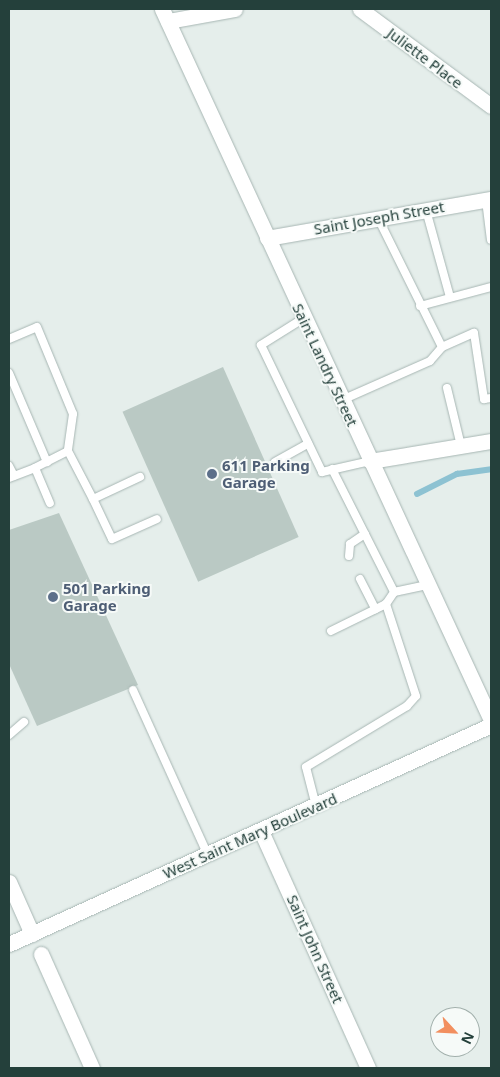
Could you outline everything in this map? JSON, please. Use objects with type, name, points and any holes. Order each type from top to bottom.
[{"type":"street","points":[[165,15],[235,9]]},
{"type":"street","name":"Juliette Place","points":[[360,9],[491,106]]},
{"type":"street","name":"Saint Landry Street","points":[[165,15],[491,720]]},
{"type":"street","name":"Saint Joseph Street","points":[[267,238],[488,199]]},
{"type":"street","points":[[370,461],[491,441]]},
{"type":"street","name":"West Saint Mary Boulevard","points":[[9,944],[262,831],[491,725]]},
{"type":"street","name":"Saint John Street","points":[[262,831],[368,1068]]},
{"type":"street","points":[[9,882],[32,934]]},
{"type":"street","points":[[41,954],[92,1068]]},
{"type":"lane","points":[[488,199],[491,240]]},
{"type":"lane","points":[[426,210],[450,297]]},
{"type":"lane","points":[[378,218],[442,347]]},
{"type":"lane","points":[[420,306],[491,287]]},
{"type":"lane","points":[[304,318],[262,345],[322,472],[370,461]]},
{"type":"lane","points":[[9,339],[38,327],[73,414],[68,451],[112,539],[157,519]]},
{"type":"lane","points":[[342,400],[430,361],[442,347],[474,334],[484,399],[491,398]]},
{"type":"lane","points":[[9,373],[47,462]]},
{"type":"lane","points":[[447,388],[461,446]]},
{"type":"lane","points":[[275,462],[308,444]]},
{"type":"lane","points":[[9,466],[11,477],[35,468],[68,451]]},
{"type":"lane","points":[[35,468],[50,503]]},
{"type":"lane","points":[[332,469],[394,592]]},
{"type":"lane","points":[[93,499],[140,477]]},
{"type":"lane","points":[[349,556],[350,544],[365,534]]},
{"type":"lane","points":[[360,579],[375,609]]},
{"type":"lane","points":[[331,631],[386,604],[394,592],[428,585]]},
{"type":"lane","points":[[316,806],[306,767],[407,706],[416,696],[386,604]]},
{"type":"lane","points":[[133,690],[208,855]]},
{"type":"lane","points":[[9,735],[24,722]]},
{"type":"building","name":"611 Parking Garage","points":[[223,367],[299,537],[198,582],[123,412]]},
{"type":"building","name":"501 Parking Garage","points":[[59,513],[138,685],[37,726],[9,664],[9,530]]},
{"type":"waterway","points":[[417,494],[457,474],[491,469]]},
{"type":"place","name":"611 Parking Garage","points":[[212,474]]},
{"type":"place","name":"501 Parking Garage","points":[[53,597]]}]
